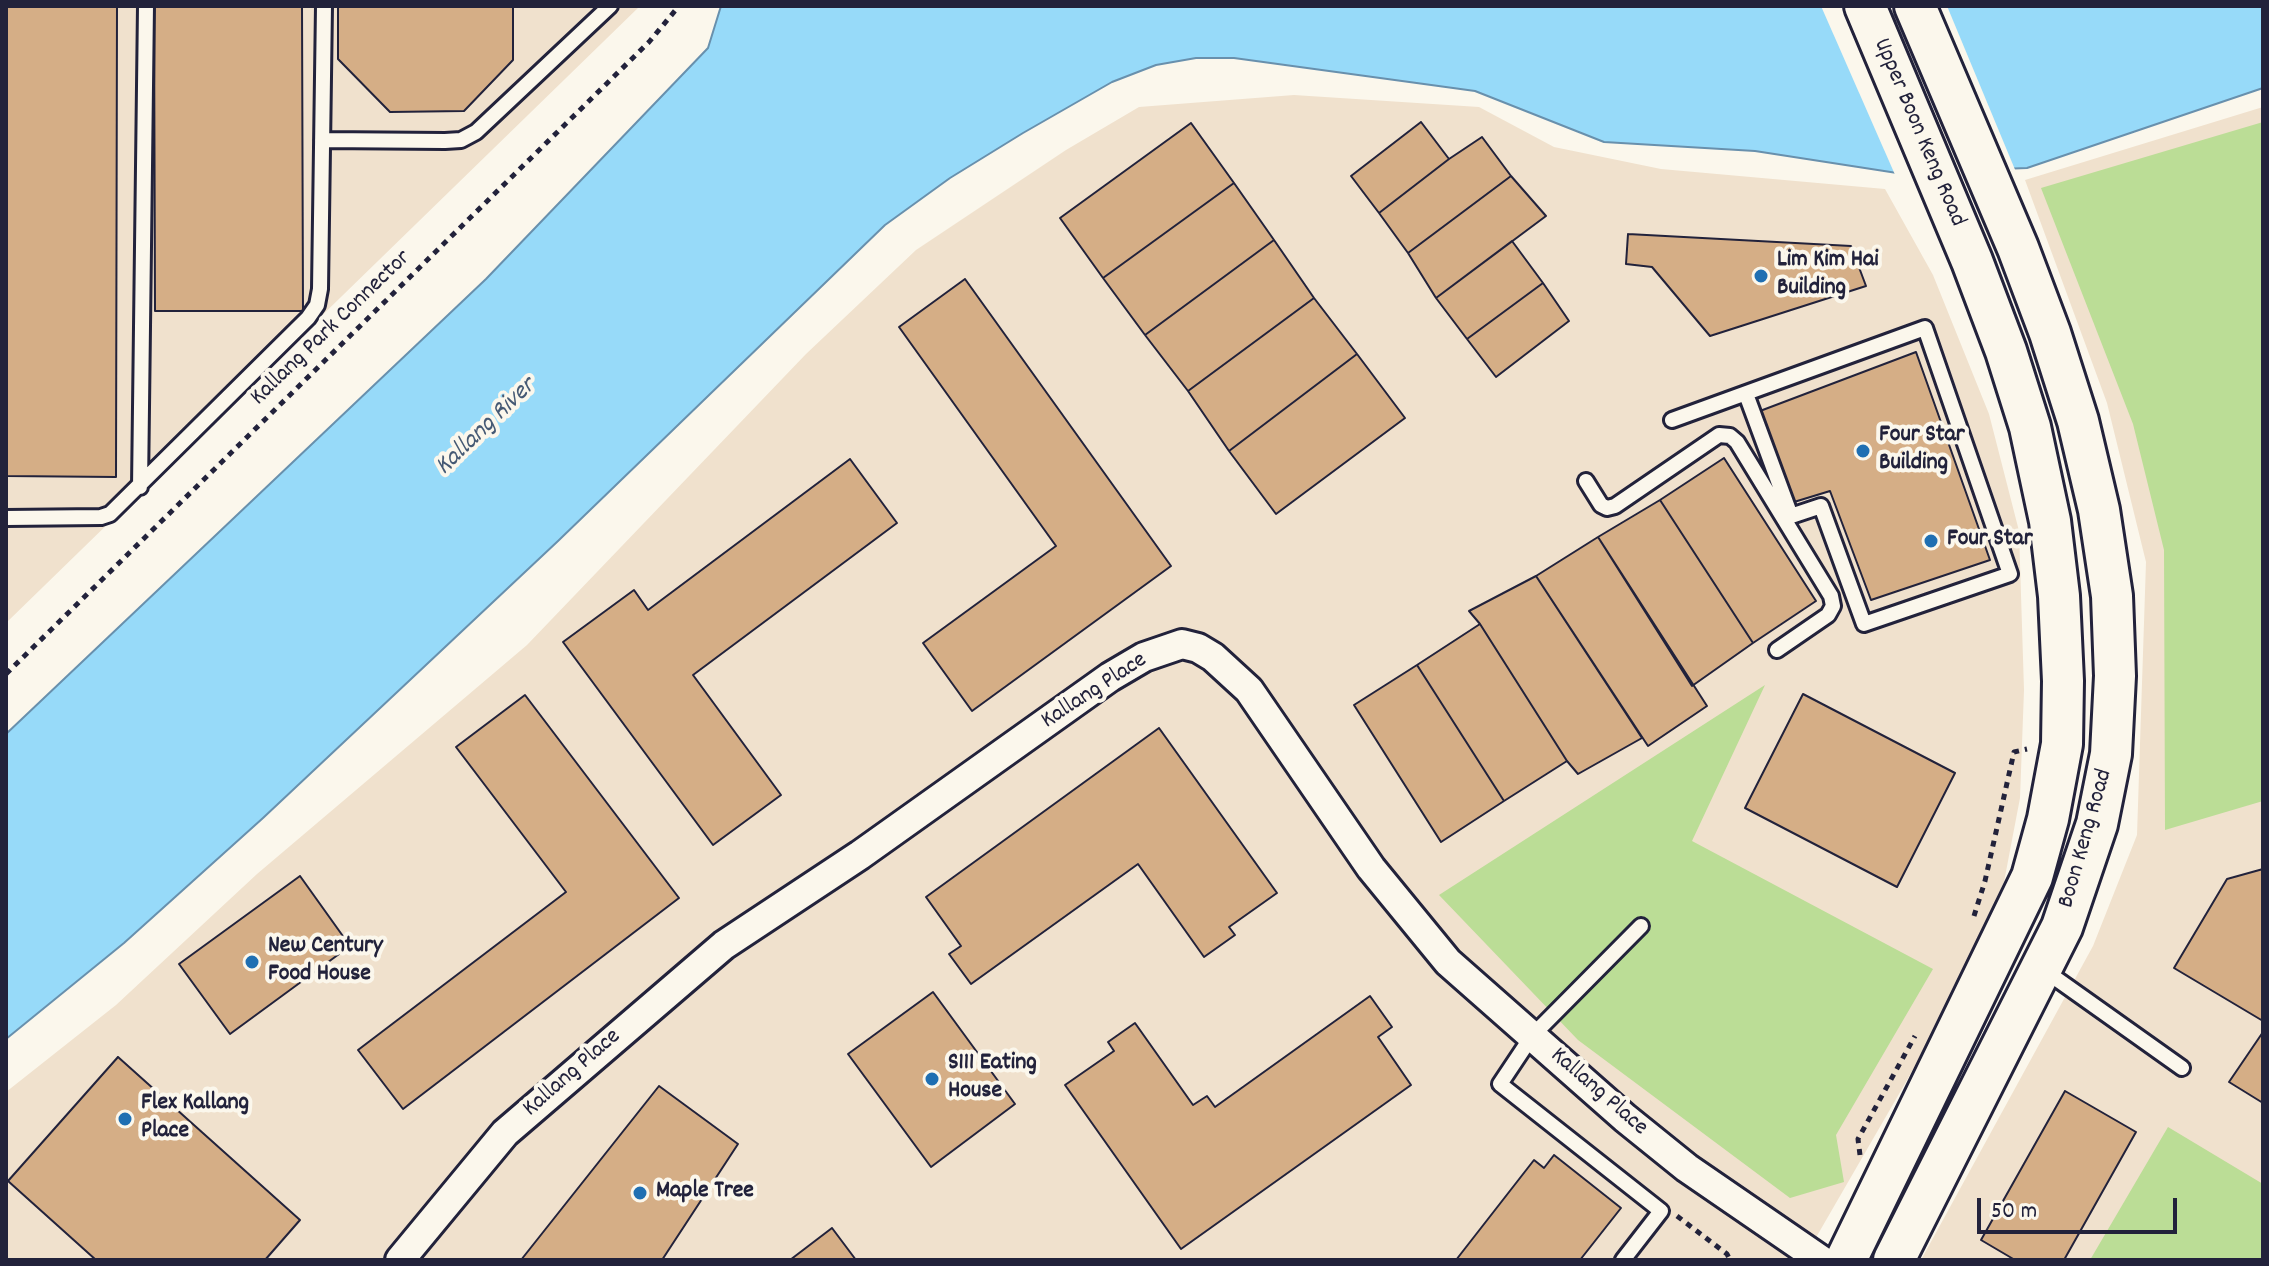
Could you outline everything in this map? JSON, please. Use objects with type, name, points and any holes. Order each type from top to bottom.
[{"type":"main road","name":"Upper Boon Keng Road","points":[[1865,6],[1972,261]]},
{"type":"main road","name":"Upper Boon Keng Road","points":[[1915,6],[2018,248]]},
{"type":"main road","name":"Boon Keng Road","points":[[1894,1260],[2062,927],[2097,824],[2111,754],[2115,676],[2112,596],[2095,495],[2073,406],[2018,248]]},
{"type":"main road","name":"Boon Keng Road","points":[[1846,1260],[2032,877],[2048,819],[2062,744],[2059,596],[2050,521],[2030,427],[2006,351],[1972,261]]},
{"type":"street","name":"Kallang Place","points":[[400,1260],[505,1133],[724,945],[860,855],[1110,677],[1144,657],[1182,644],[1198,648],[1213,657],[1249,690],[1371,868],[1448,962],[1625,1118],[1687,1168],[1821,1260]]},
{"type":"lane","points":[[140,487],[146,6]]},
{"type":"lane","points":[[6,518],[101,517],[117,509],[308,318],[317,305],[320,289],[324,6]]},
{"type":"lane","points":[[322,140],[445,141],[469,136],[610,6]]},
{"type":"lane","points":[[1672,420],[1925,328],[2010,574],[1864,624],[1821,506],[1791,516],[1746,394]]},
{"type":"lane","points":[[1586,481],[1601,505],[1607,508],[1615,506],[1719,435],[1730,436],[1737,442],[1831,596],[1833,606],[1828,615],[1777,650]]},
{"type":"lane","points":[[1623,1260],[1661,1211],[1500,1084],[1532,1036],[1641,926]]},
{"type":"lane","points":[[2040,967],[2182,1068]]},
{"type":"path","name":"Kallang Park Connector","points":[[6,674],[649,42],[679,6]]},
{"type":"path","points":[[1972,921],[1985,881],[2014,752],[2039,747]]},
{"type":"path","points":[[1862,1164],[1858,1139],[1921,1024]]},
{"type":"path","points":[[1677,1216],[1727,1254],[1730,1260]]},
{"type":"shaded area","points":[[6,6],[640,6],[6,623]]},
{"type":"shaded area","points":[[1294,95],[1479,107],[1554,147],[1661,169],[1885,189],[1933,275],[1989,414],[2019,531],[2024,690],[2020,798],[2004,882],[1925,1049],[1803,1260],[6,1260],[6,1092],[116,1005],[257,874],[527,645],[806,354],[916,250],[1066,150],[1139,107]]},
{"type":"shaded area","points":[[2263,107],[2263,1260],[1921,1260],[2093,946],[2137,835],[2146,562],[2107,403],[2025,180]]},
{"type":"green space","points":[[2263,122],[2263,801],[2165,830],[2164,550],[2133,424],[2041,188]]},
{"type":"green space","points":[[1765,685],[1692,841],[1933,969],[1836,1135],[1844,1182],[1790,1198],[1578,1040],[1439,895]]},
{"type":"green space","points":[[2168,1127],[2263,1184],[2263,1260],[2090,1260]]},
{"type":"water","name":"Kallang River","points":[[721,6],[2263,6],[2263,88],[2027,168],[1897,173],[1755,151],[1604,142],[1475,91],[1234,58],[1196,58],[1156,65],[1112,82],[950,178],[885,225],[558,541],[263,818],[124,943],[6,1039],[6,734],[486,279],[708,48]]},
{"type":"pier","points":[[1821,6],[1947,6],[2016,172],[1896,177]]},
{"type":"building","points":[[6,6],[117,6],[116,477],[6,476]]},
{"type":"building","points":[[154,6],[302,6],[303,311],[155,311]]},
{"type":"building","points":[[338,6],[513,6],[513,60],[464,111],[390,112],[338,59]]},
{"type":"building","points":[[1421,122],[1449,159],[1379,213],[1351,176]]},
{"type":"building","points":[[1191,123],[1234,183],[1103,278],[1060,218]]},
{"type":"building","points":[[1482,137],[1511,176],[1408,253],[1379,213]]},
{"type":"building","points":[[1511,176],[1546,216],[1436,298],[1408,253]]},
{"type":"building","points":[[1234,183],[1274,240],[1145,335],[1103,278]]},
{"type":"building","name":"Lim Kim Hai Building","points":[[1628,234],[1851,246],[1866,286],[1710,336],[1652,267],[1626,264]]},
{"type":"building","points":[[1274,240],[1314,298],[1188,391],[1145,335]]},
{"type":"building","points":[[1512,241],[1543,283],[1467,339],[1436,298]]},
{"type":"building","points":[[965,279],[1171,566],[972,711],[923,643],[1056,546],[899,327]]},
{"type":"building","points":[[1543,283],[1569,321],[1496,377],[1467,339]]},
{"type":"building","points":[[1314,298],[1357,354],[1229,451],[1188,391]]},
{"type":"building","name":"Four Star Building","points":[[1916,352],[1990,560],[1871,600],[1830,491],[1794,502],[1760,411]]},
{"type":"building","points":[[1357,354],[1405,418],[1276,514],[1229,451]]},
{"type":"building","points":[[1724,458],[1816,601],[1753,643],[1660,500]]},
{"type":"building","points":[[850,459],[897,523],[693,675],[781,795],[713,845],[563,642],[634,590],[648,610]]},
{"type":"building","points":[[1660,500],[1753,643],[1692,686],[1598,537]]},
{"type":"building","points":[[1598,537],[1707,706],[1648,746],[1536,576]]},
{"type":"building","points":[[1536,576],[1642,738],[1578,774],[1469,611]]},
{"type":"building","points":[[1480,624],[1567,761],[1504,801],[1417,665]]},
{"type":"building","points":[[1417,665],[1504,801],[1441,842],[1354,705]]},
{"type":"building","points":[[1803,694],[1955,773],[1897,887],[1745,808]]},
{"type":"building","points":[[525,695],[679,898],[403,1109],[358,1050],[566,892],[456,747]]},
{"type":"building","points":[[1159,728],[1277,893],[1229,927],[1235,935],[1204,957],[1138,864],[971,984],[949,954],[961,946],[926,897]]},
{"type":"building","points":[[2263,869],[2263,1021],[2174,968],[2227,879]]},
{"type":"building","points":[[300,876],[350,946],[230,1034],[179,964]]},
{"type":"building","name":"S111 Eating House","points":[[933,992],[1015,1104],[931,1167],[848,1054]]},
{"type":"building","points":[[1370,996],[1392,1027],[1378,1037],[1411,1085],[1181,1249],[1065,1085],[1114,1051],[1108,1042],[1135,1023],[1193,1105],[1207,1096],[1215,1107]]},
{"type":"building","points":[[2263,1032],[2263,1103],[2229,1082]]},
{"type":"building","name":"Flex Kallang Place","points":[[118,1057],[300,1220],[265,1260],[96,1260],[8,1181]]},
{"type":"building","name":"Maple Tree","points":[[659,1086],[738,1144],[662,1260],[521,1260]]},
{"type":"building","points":[[2065,1091],[2136,1132],[2064,1260],[2015,1260],[1981,1240]]},
{"type":"building","points":[[1554,1155],[1621,1208],[1580,1260],[1456,1260],[1534,1160],[1544,1168]]},
{"type":"building","name":"Maple Tree","points":[[832,1228],[856,1260],[790,1260]]},
{"type":"place","name":"Lim Kim Hai Building","points":[[1761,276]]},
{"type":"place","name":"Four Star Building","points":[[1863,451]]},
{"type":"place","name":"Four Star","points":[[1931,541]]},
{"type":"place","name":"New Century Food House","points":[[252,962]]},
{"type":"place","name":"S111 Eating House","points":[[932,1079]]},
{"type":"place","name":"Flex Kallang Place","points":[[125,1119]]},
{"type":"place","name":"Maple Tree","points":[[640,1193]]}]
